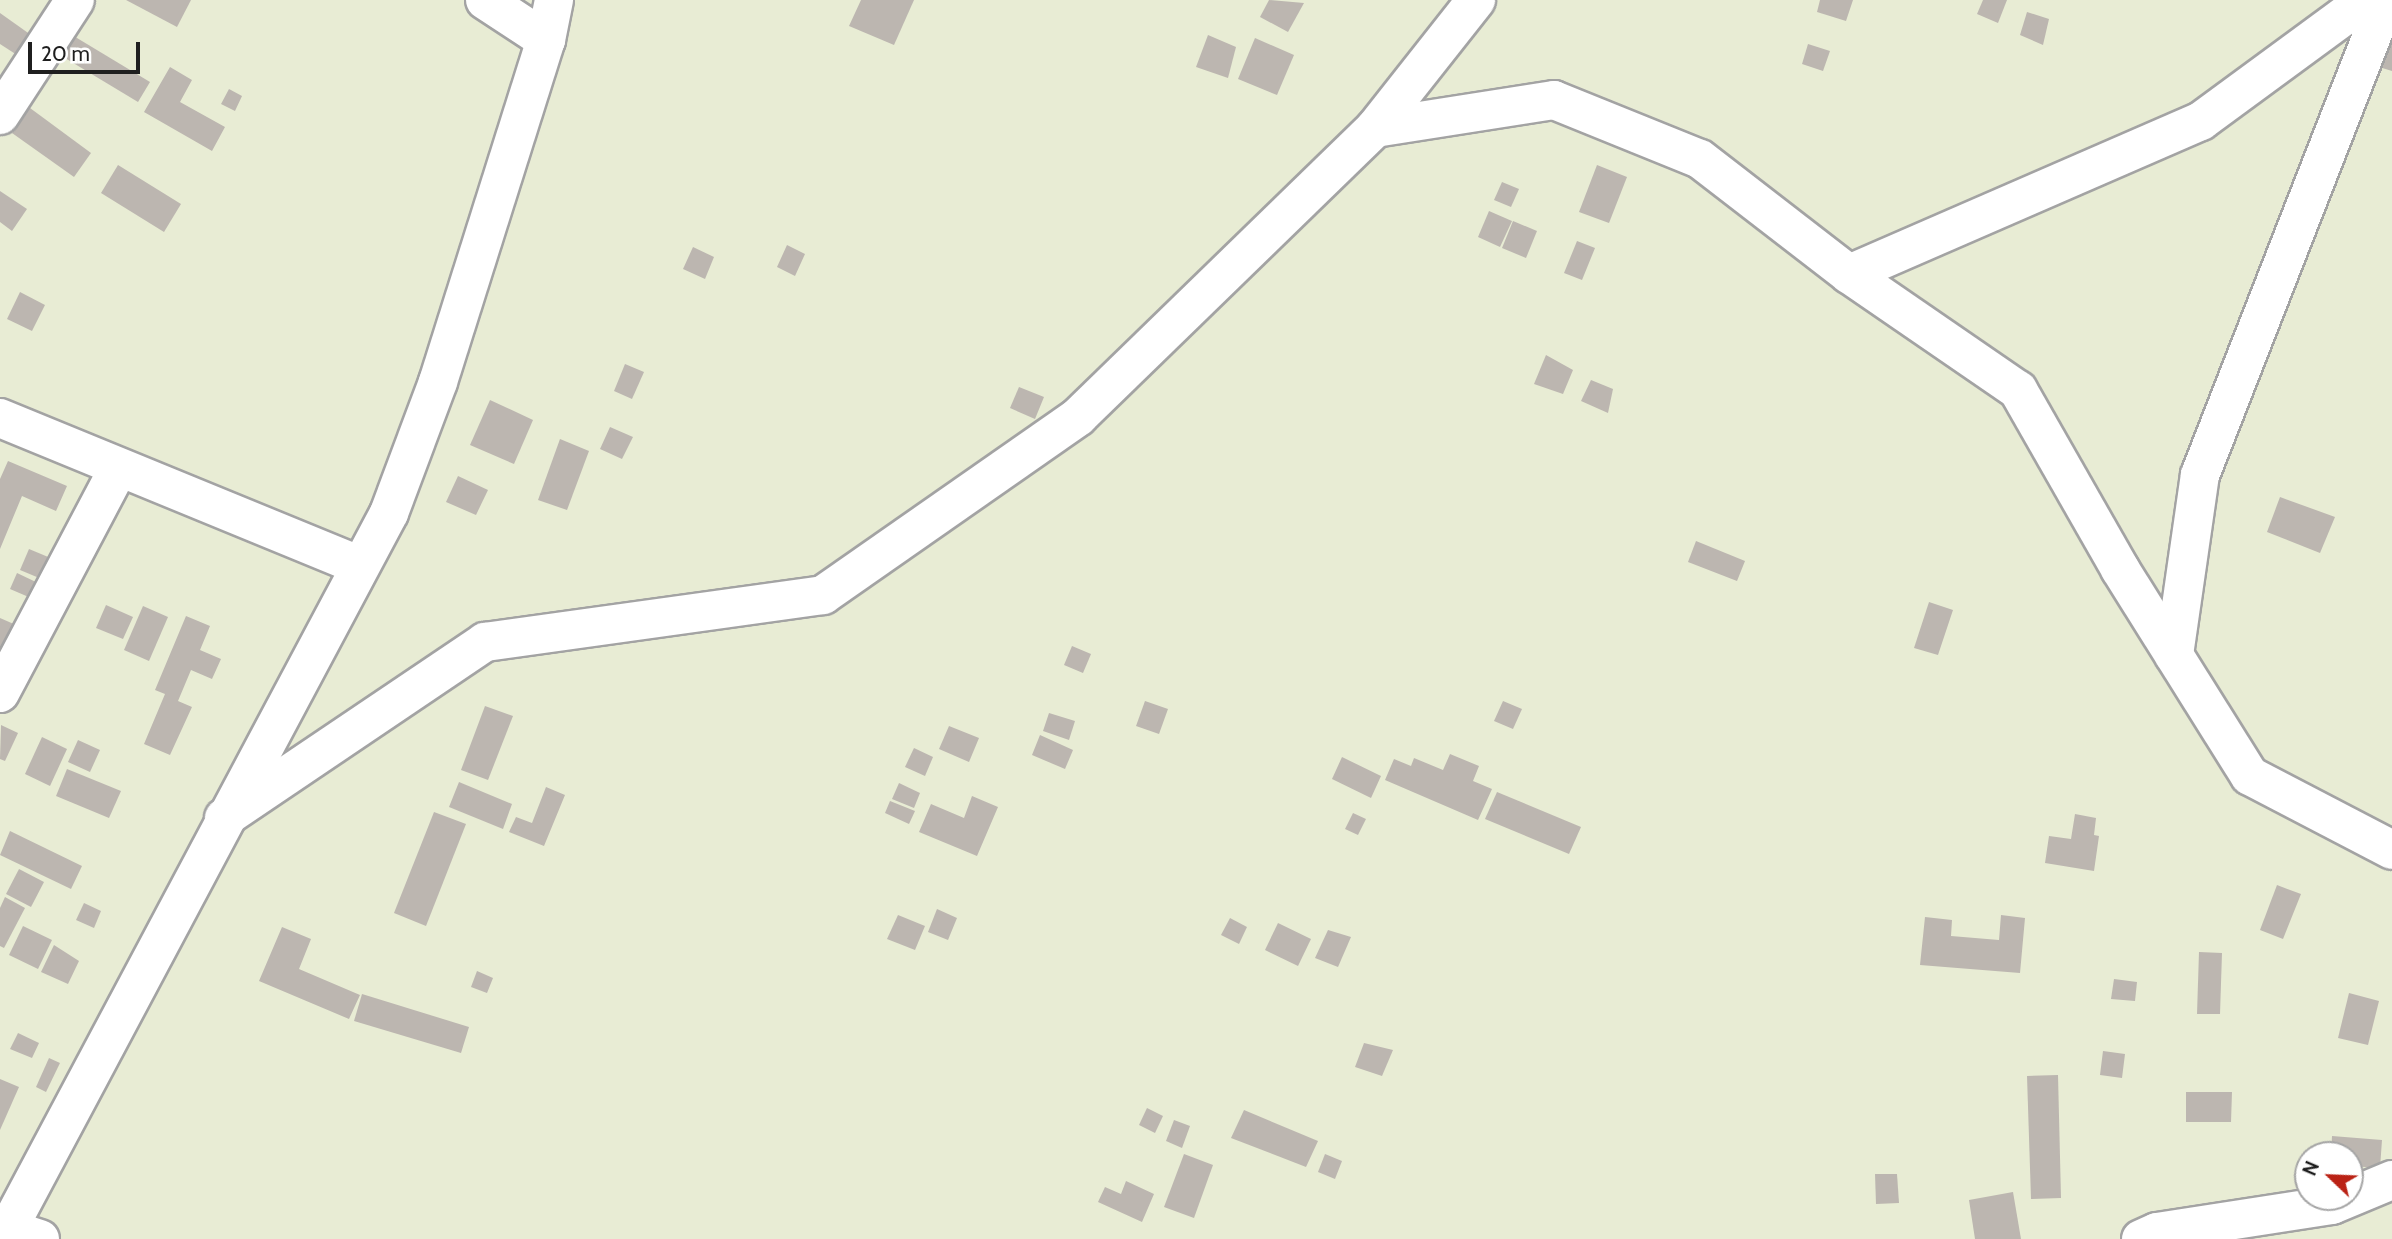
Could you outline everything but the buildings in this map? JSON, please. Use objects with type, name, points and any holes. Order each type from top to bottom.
[{"type":"street","points":[[0,115],[75,0]]},
{"type":"street","points":[[485,0],[546,40]]},
{"type":"street","points":[[16,1231],[224,818],[358,565],[389,513],[438,382],[546,40],[554,0]]},
{"type":"street","points":[[224,818],[485,642],[823,595],[1079,417],[1375,128],[1476,0]]},
{"type":"street","points":[[1849,274],[2201,121],[2366,0]]},
{"type":"street","points":[[2174,655],[2200,475],[2386,0]]},
{"type":"street","points":[[1375,128],[1554,100],[1700,159],[1849,274],[2018,390],[2174,655],[2250,776],[2392,850]]},
{"type":"street","points":[[0,418],[118,469],[358,565]]},
{"type":"street","points":[[0,693],[118,469]]},
{"type":"street","points":[[2141,1239],[2157,1232],[2332,1205],[2392,1180]]},
{"type":"green space","points":[[0,0],[2392,0],[2392,1239],[0,1239]]}]
